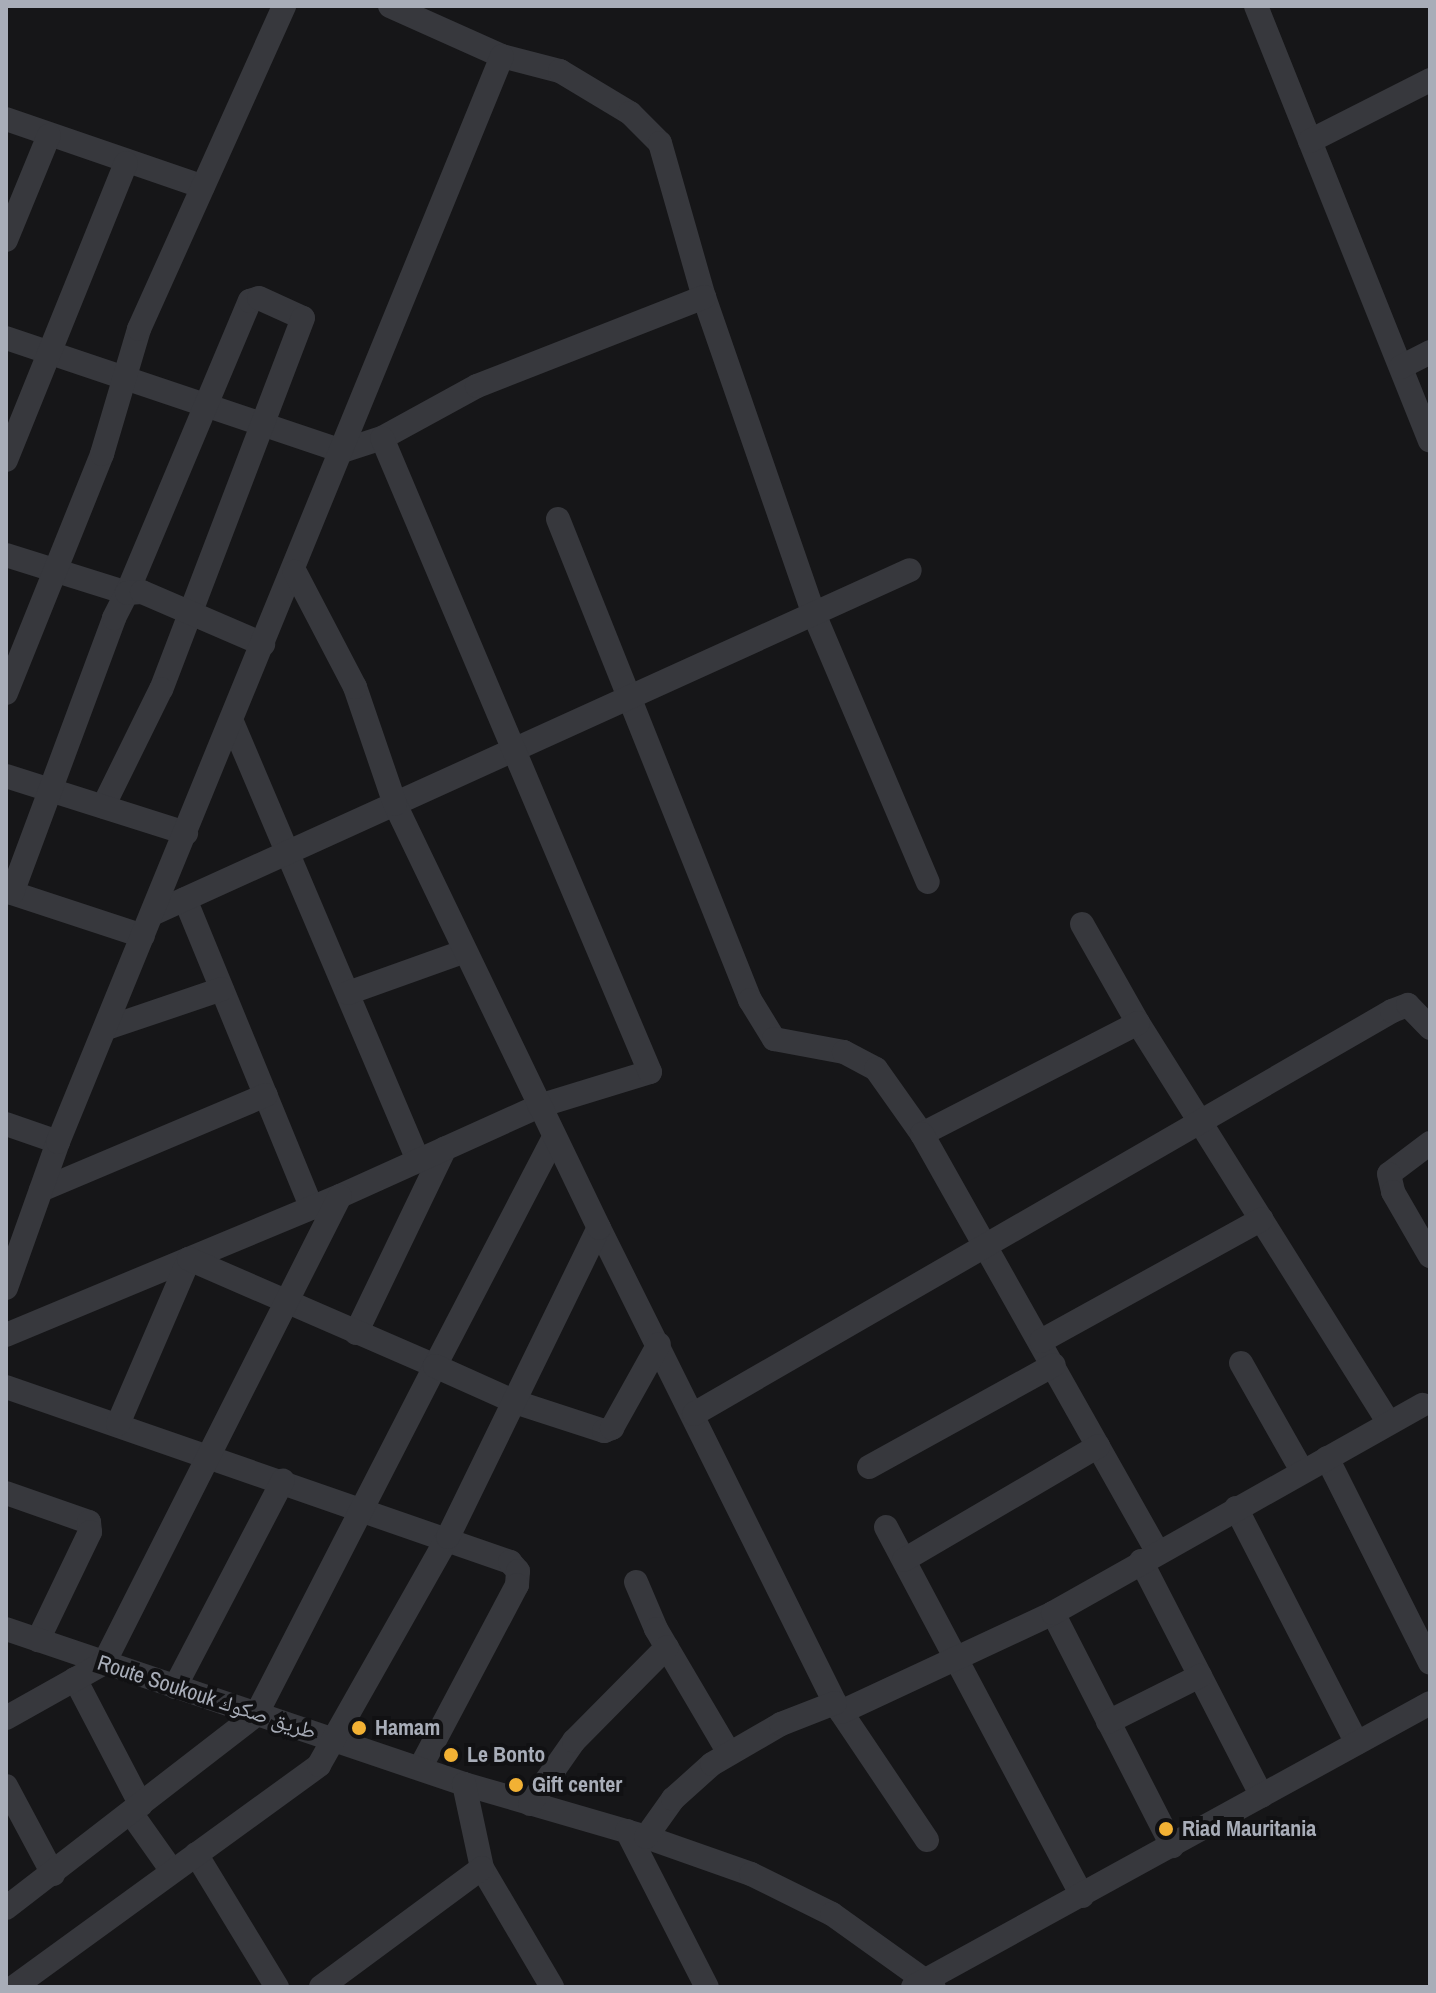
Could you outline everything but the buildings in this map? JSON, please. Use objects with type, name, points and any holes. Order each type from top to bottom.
[{"type":"street","points":[[6,693],[102,454],[139,329],[284,6]]},
{"type":"street","points":[[390,6],[502,56],[560,71],[630,113],[660,143],[704,297],[814,614],[928,882]]},
{"type":"street","points":[[1256,6],[1430,440]]},
{"type":"street","points":[[6,1288],[58,1142],[295,572],[502,56]]},
{"type":"street","points":[[1310,141],[1430,80]]},
{"type":"street","points":[[6,119],[126,163],[203,187]]},
{"type":"street","points":[[6,240],[49,135]]},
{"type":"street","points":[[6,460],[126,163]]},
{"type":"street","points":[[6,338],[342,451],[382,438],[477,386],[704,297]]},
{"type":"street","points":[[103,807],[161,689],[303,318],[259,298],[250,301],[114,618],[53,791],[9,892],[148,925],[185,899],[910,570]]},
{"type":"street","points":[[1401,367],[1430,352]]},
{"type":"street","points":[[6,1335],[340,1196],[539,1106],[650,1072],[382,438]]},
{"type":"street","points":[[558,519],[626,699],[750,1000],[774,1039],[844,1052],[876,1069],[922,1134],[1098,1446],[1150,1557],[1200,1676],[1262,1796]]},
{"type":"street","points":[[6,555],[127,593],[142,592],[263,644]]},
{"type":"street","points":[[295,572],[355,687],[395,804],[539,1106],[838,1708],[927,1840]]},
{"type":"street","points":[[232,722],[418,1161]]},
{"type":"street","points":[[6,776],[186,833]]},
{"type":"street","points":[[185,899],[312,1208]]},
{"type":"street","points":[[1082,924],[1138,1023],[1389,1423]]},
{"type":"street","points":[[348,993],[465,951]]},
{"type":"street","points":[[107,1028],[222,989]]},
{"type":"street","points":[[694,1414],[1204,1124],[1392,1011],[1408,1005],[1430,1028]]},
{"type":"street","points":[[922,1134],[1138,1023]]},
{"type":"street","points":[[41,1190],[266,1095]]},
{"type":"street","points":[[6,1124],[58,1142]]},
{"type":"street","points":[[6,1908],[256,1715],[365,1509],[554,1137]]},
{"type":"street","points":[[1430,1143],[1389,1174],[1393,1192],[1430,1256]]},
{"type":"street","points":[[356,1333],[445,1148]]},
{"type":"street","points":[[6,1718],[104,1663],[340,1196]]},
{"type":"street","points":[[1041,1341],[1262,1219]]},
{"type":"street","points":[[14,1987],[172,1871],[305,1779],[336,1740],[448,1537],[599,1228]]},
{"type":"street","points":[[189,1259],[515,1402],[604,1431],[612,1428],[659,1344]]},
{"type":"street","points":[[118,1424],[189,1259]]},
{"type":"street","points":[[1241,1363],[1302,1471]]},
{"type":"street","points":[[869,1467],[1054,1365]]},
{"type":"street","points":[[6,1387],[448,1537],[510,1562],[518,1571],[517,1585],[420,1768]]},
{"type":"street","points":[[707,1987],[636,1834],[685,1787],[729,1753],[954,1663],[1053,1613],[1389,1423],[1427,1408]]},
{"type":"street","points":[[904,1560],[1098,1446]]},
{"type":"street","points":[[1327,1458],[1430,1663]]},
{"type":"street","points":[[175,1687],[283,1480]]},
{"type":"street","points":[[6,1493],[89,1522],[90,1532],[38,1640]]},
{"type":"street","points":[[1236,1508],[1357,1743]]},
{"type":"street","points":[[886,1527],[954,1663],[1082,1896]]},
{"type":"street","points":[[636,1582],[667,1647],[729,1753]]},
{"type":"street","points":[[1053,1613],[1172,1846]]},
{"type":"street","name":"Route Soukouk طريق صكوك","points":[[6,1629],[464,1784],[636,1834],[751,1874],[832,1914],[925,1985]]},
{"type":"street","points":[[530,1804],[574,1741],[667,1647]]},
{"type":"street","points":[[1108,1722],[1200,1676]]},
{"type":"street","points":[[75,1679],[136,1809],[172,1871]]},
{"type":"street","points":[[925,1985],[1430,1703]]},
{"type":"street","points":[[464,1784],[482,1868],[552,1987]]},
{"type":"street","points":[[6,1786],[53,1874]]},
{"type":"street","points":[[196,1854],[277,1987]]},
{"type":"street","points":[[321,1987],[482,1868]]},
{"type":"place","name":"Hamam","points":[[359,1728]]},
{"type":"place","name":"Le Bonto","points":[[451,1755]]},
{"type":"place","name":"Gift center","points":[[516,1785]]},
{"type":"place","name":"Riad Mauritania","points":[[1166,1829]]}]
